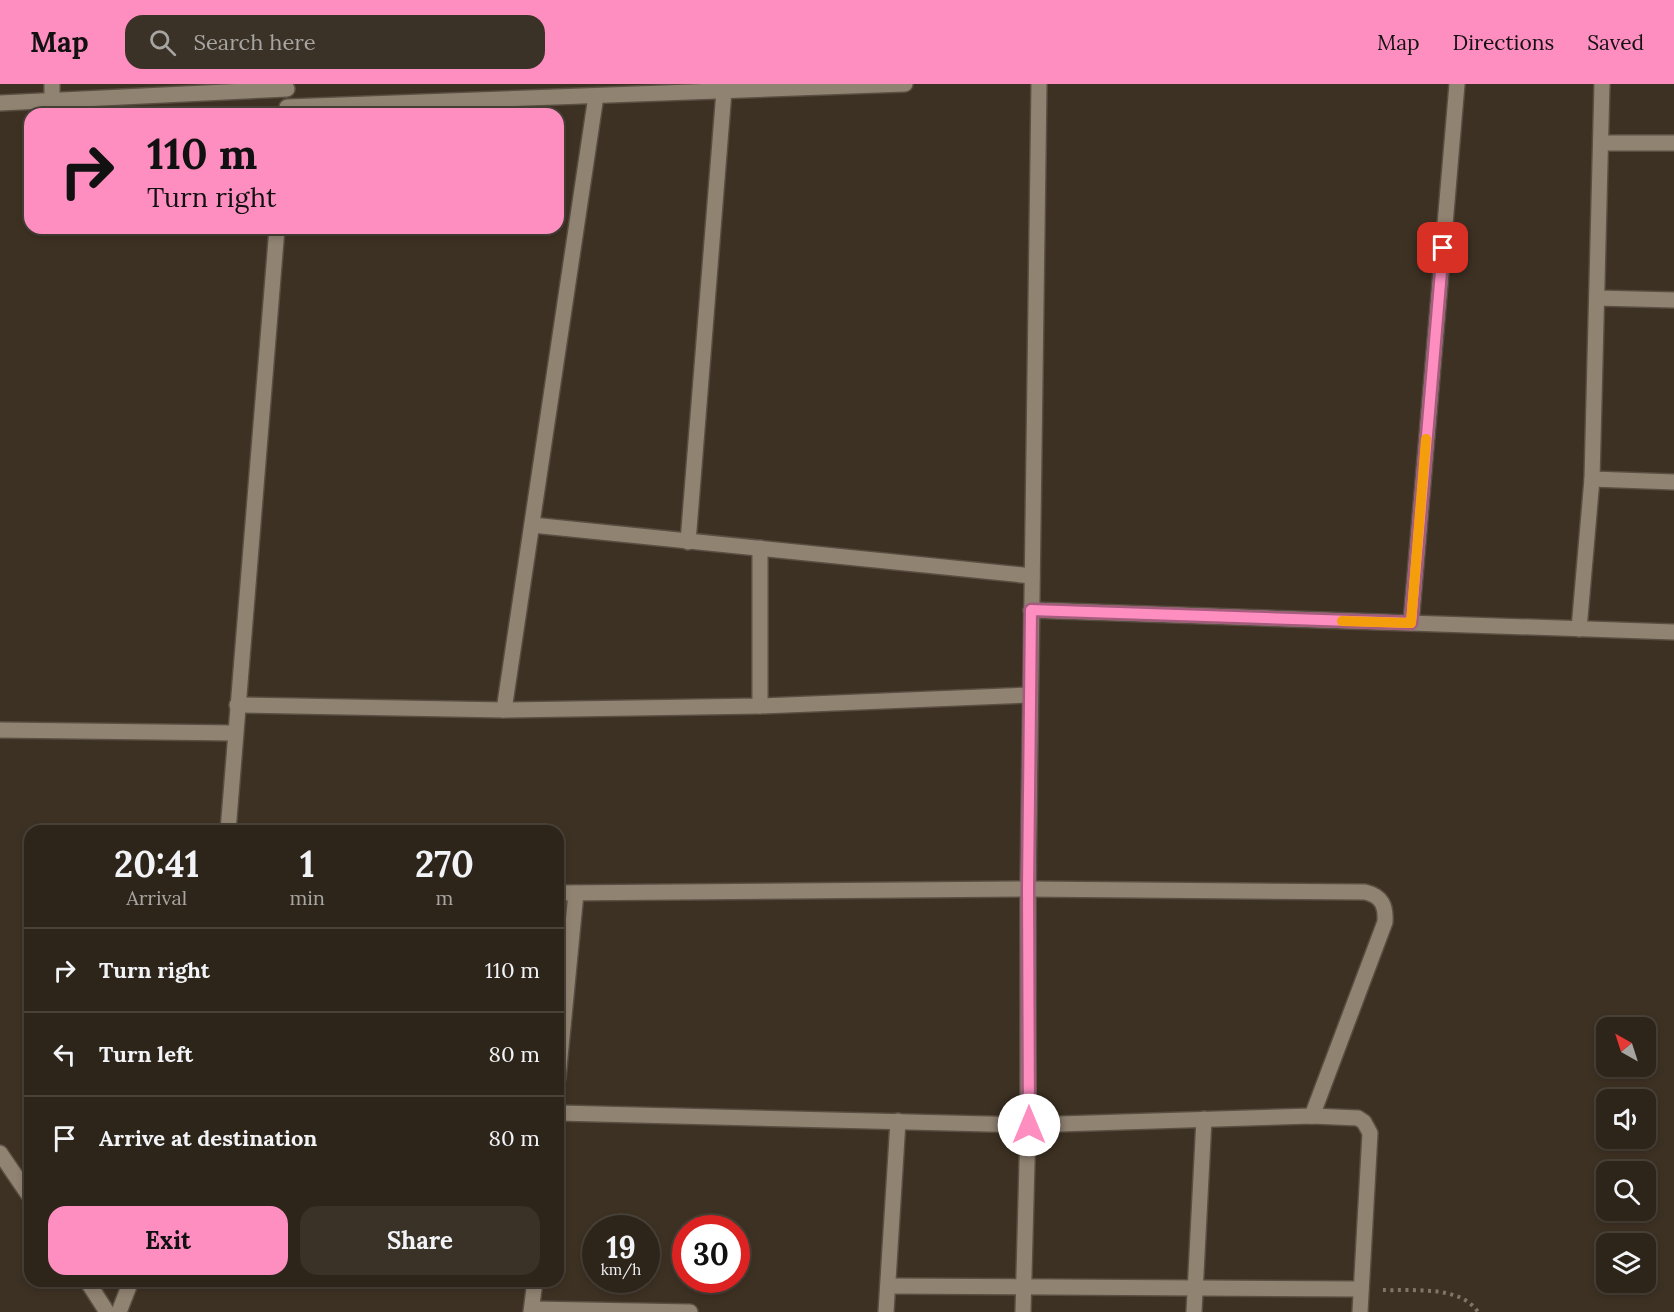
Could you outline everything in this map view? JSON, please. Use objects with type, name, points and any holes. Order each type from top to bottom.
[{"type":"street","points":[[52,84],[52,101]]},
{"type":"street","points":[[348,108],[596,96],[701,88],[724,91],[905,84]]},
{"type":"street","points":[[1023,1312],[1029,1125],[1028,889],[1039,84]]},
{"type":"street","points":[[1411,623],[1457,84]]},
{"type":"street","points":[[1579,629],[1592,479],[1602,84]]},
{"type":"street","points":[[0,103],[287,86],[286,108]]},
{"type":"street","points":[[688,542],[724,91]]},
{"type":"street","points":[[504,710],[596,96]]},
{"type":"street","points":[[1601,143],[1674,143]]},
{"type":"street","points":[[228,825],[276,234]]},
{"type":"street","points":[[1597,298],[1674,300]]},
{"type":"street","points":[[1592,479],[1674,482]]},
{"type":"street","points":[[532,525],[1032,576]]},
{"type":"street","points":[[760,548],[760,706]]},
{"type":"street","points":[[1031,610],[1674,632]]},
{"type":"street","points":[[237,705],[504,710],[760,706],[1030,695]]},
{"type":"street","points":[[0,730],[235,733]]},
{"type":"street","points":[[564,893],[1028,889],[1365,892],[1374,894],[1382,900],[1386,909],[1385,922],[1312,1116]]},
{"type":"street","points":[[564,1016],[576,893]]},
{"type":"street","points":[[564,1113],[1029,1125],[1312,1116],[1358,1118],[1364,1122],[1370,1133],[1360,1312]]},
{"type":"street","points":[[1194,1312],[1204,1119]]},
{"type":"street","points":[[886,1312],[898,1121]]},
{"type":"street","points":[[0,1153],[24,1188]]},
{"type":"street","points":[[888,1286],[1361,1289]]},
{"type":"street","points":[[91,1287],[107,1312]]},
{"type":"street","points":[[119,1312],[129,1287]]},
{"type":"street","points":[[534,1287],[531,1311],[690,1312]]},
{"type":"path","points":[[1361,1289],[1446,1293],[1464,1298],[1478,1312]]},
{"type":"slow traffic","points":[[1342,621],[1411,623],[1426,439]]},
{"type":"route","points":[[1029,1125],[1028,889],[1031,610],[1411,623],[1443,248]]}]
